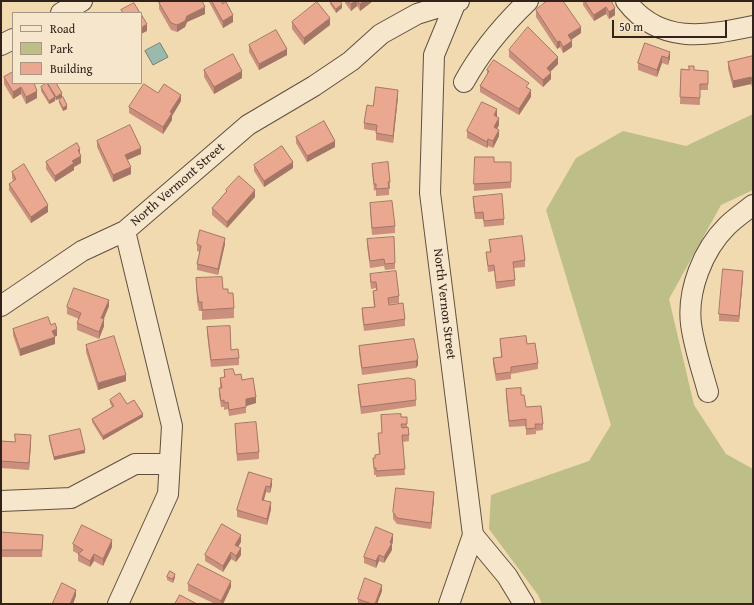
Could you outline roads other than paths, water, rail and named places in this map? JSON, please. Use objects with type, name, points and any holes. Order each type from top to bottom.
[{"type":"street","points":[[62,12],[82,1]]},
{"type":"street","points":[[464,82],[481,53],[515,12],[528,1]]},
{"type":"street","points":[[626,1],[633,11],[643,19],[670,32],[693,35],[720,33],[753,26]]},
{"type":"street","name":"North Vermont Street","points":[[118,604],[168,494],[172,426],[125,231],[248,125],[351,60],[381,34],[417,14],[457,2]]},
{"type":"street","name":"North Vernon Street","points":[[449,604],[473,535],[430,193],[434,55],[457,2]]},
{"type":"street","points":[[1,45],[12,40]]},
{"type":"street","points":[[708,392],[691,324],[692,293],[700,267],[726,227],[753,205]]},
{"type":"street","points":[[1,306],[82,251],[125,231]]},
{"type":"street","points":[[1,502],[71,498],[135,464],[169,464]]},
{"type":"street","points":[[473,535],[507,576],[524,604]]}]
